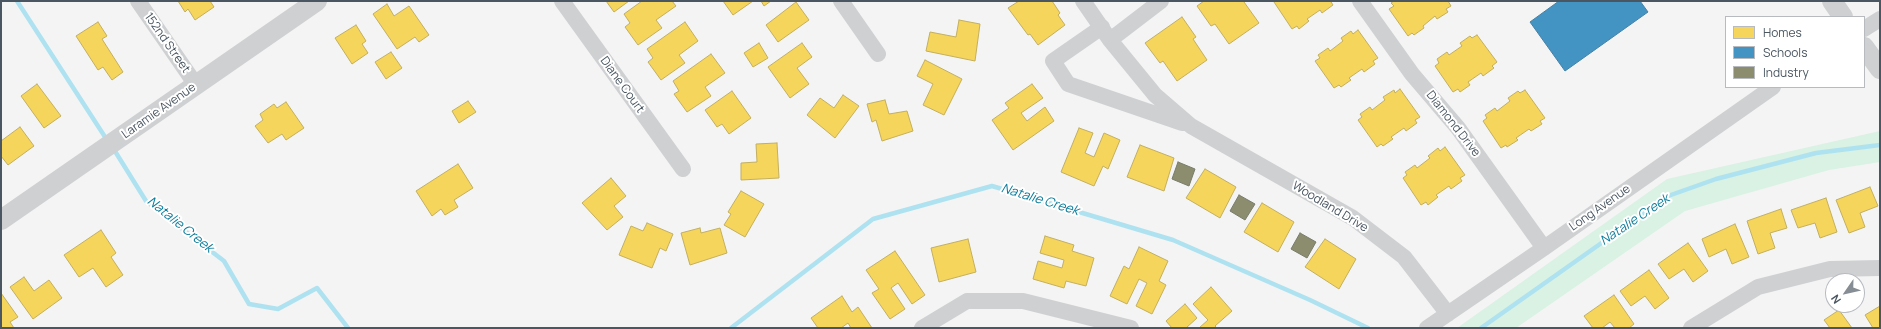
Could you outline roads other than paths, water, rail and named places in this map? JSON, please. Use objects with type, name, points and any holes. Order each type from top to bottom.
[{"type":"street","name":"152nd Street","points":[[138,1],[196,85]]},
{"type":"street","name":"Laramie Avenue","points":[[1,220],[317,1]]},
{"type":"street","name":"Diane Court","points":[[562,1],[683,169]]},
{"type":"street","points":[[841,1],[878,54]]},
{"type":"street","name":"Woodland Drive","points":[[1083,1],[1106,34],[1155,95],[1191,126],[1358,223],[1404,257],[1448,314]]},
{"type":"street","points":[[1106,34],[1161,1]]},
{"type":"street","name":"Diamond Drive","points":[[1360,1],[1412,74],[1458,128],[1544,248]]},
{"type":"street","points":[[1832,1],[1842,16]]},
{"type":"street","points":[[1865,28],[1880,19]]},
{"type":"street","name":"Woodland Drive","points":[[1106,34],[1053,61],[1068,84],[1191,126]]},
{"type":"street","points":[[1865,48],[1880,69]]},
{"type":"street","name":"Long Avenue","points":[[1427,328],[1544,248],[1772,88]]},
{"type":"street","points":[[1691,328],[1758,287],[1830,268],[1880,268]]},
{"type":"street","points":[[922,328],[967,301],[1023,301],[1131,328]]},
{"type":"waterway","name":"Natalie Creek","points":[[17,1],[107,140]]},
{"type":"waterway","name":"Natalie Creek","points":[[1481,328],[1668,196],[1716,179],[1816,153],[1880,145]]},
{"type":"waterway","name":"Natalie Creek","points":[[113,148],[146,201],[224,261],[249,304],[278,309],[317,288],[348,328]]},
{"type":"waterway","name":"Natalie Creek","points":[[731,328],[873,219],[992,186],[1173,240],[1310,300],[1368,328]]}]
